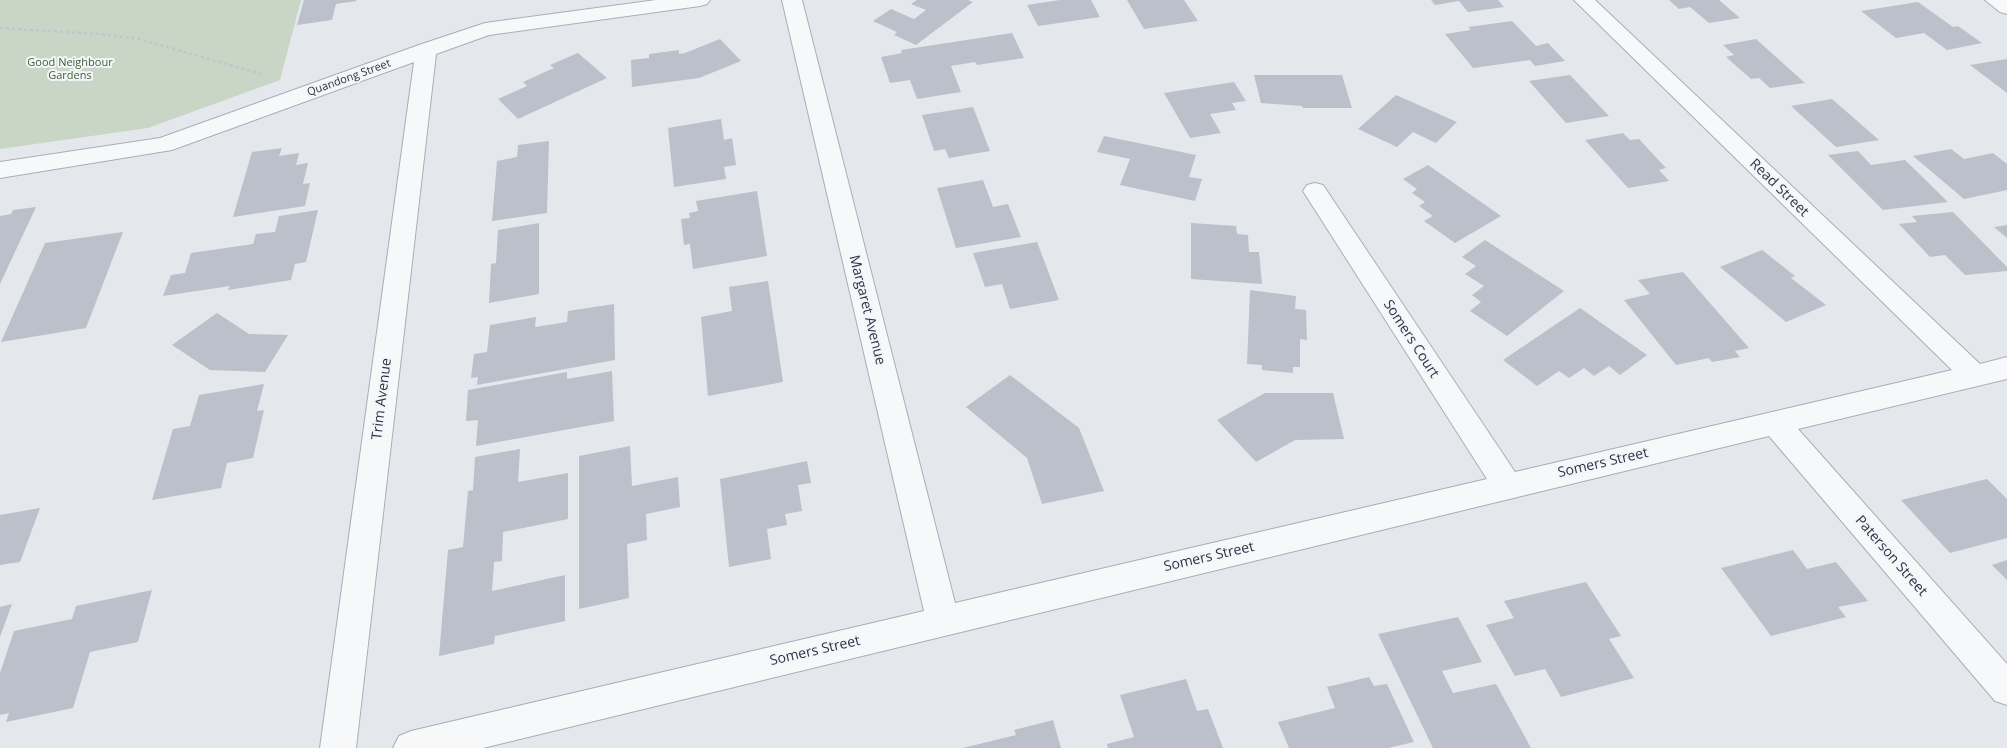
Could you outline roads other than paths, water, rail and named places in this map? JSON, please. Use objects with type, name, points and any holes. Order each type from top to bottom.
[{"type":"street","name":"Quandong Street","points":[[0,170],[164,144],[485,29],[700,0]]},
{"type":"street","name":"Margaret Avenue","points":[[792,0],[943,621]]},
{"type":"street","name":"Read Street","points":[[1584,0],[1974,375]]},
{"type":"street","points":[[1995,0],[2007,8]]},
{"type":"street","name":"Trim Avenue","points":[[338,748],[426,49]]},
{"type":"street","name":"Somers Court","points":[[1315,191],[1508,486]]},
{"type":"street","name":"Somers Street","points":[[411,748],[497,738],[943,621],[2007,368]]},
{"type":"street","name":"Paterson Street","points":[[1775,423],[2007,689]]},
{"type":"park label","name":"Good Neighbour Gardens","points":[[70,69]]}]
